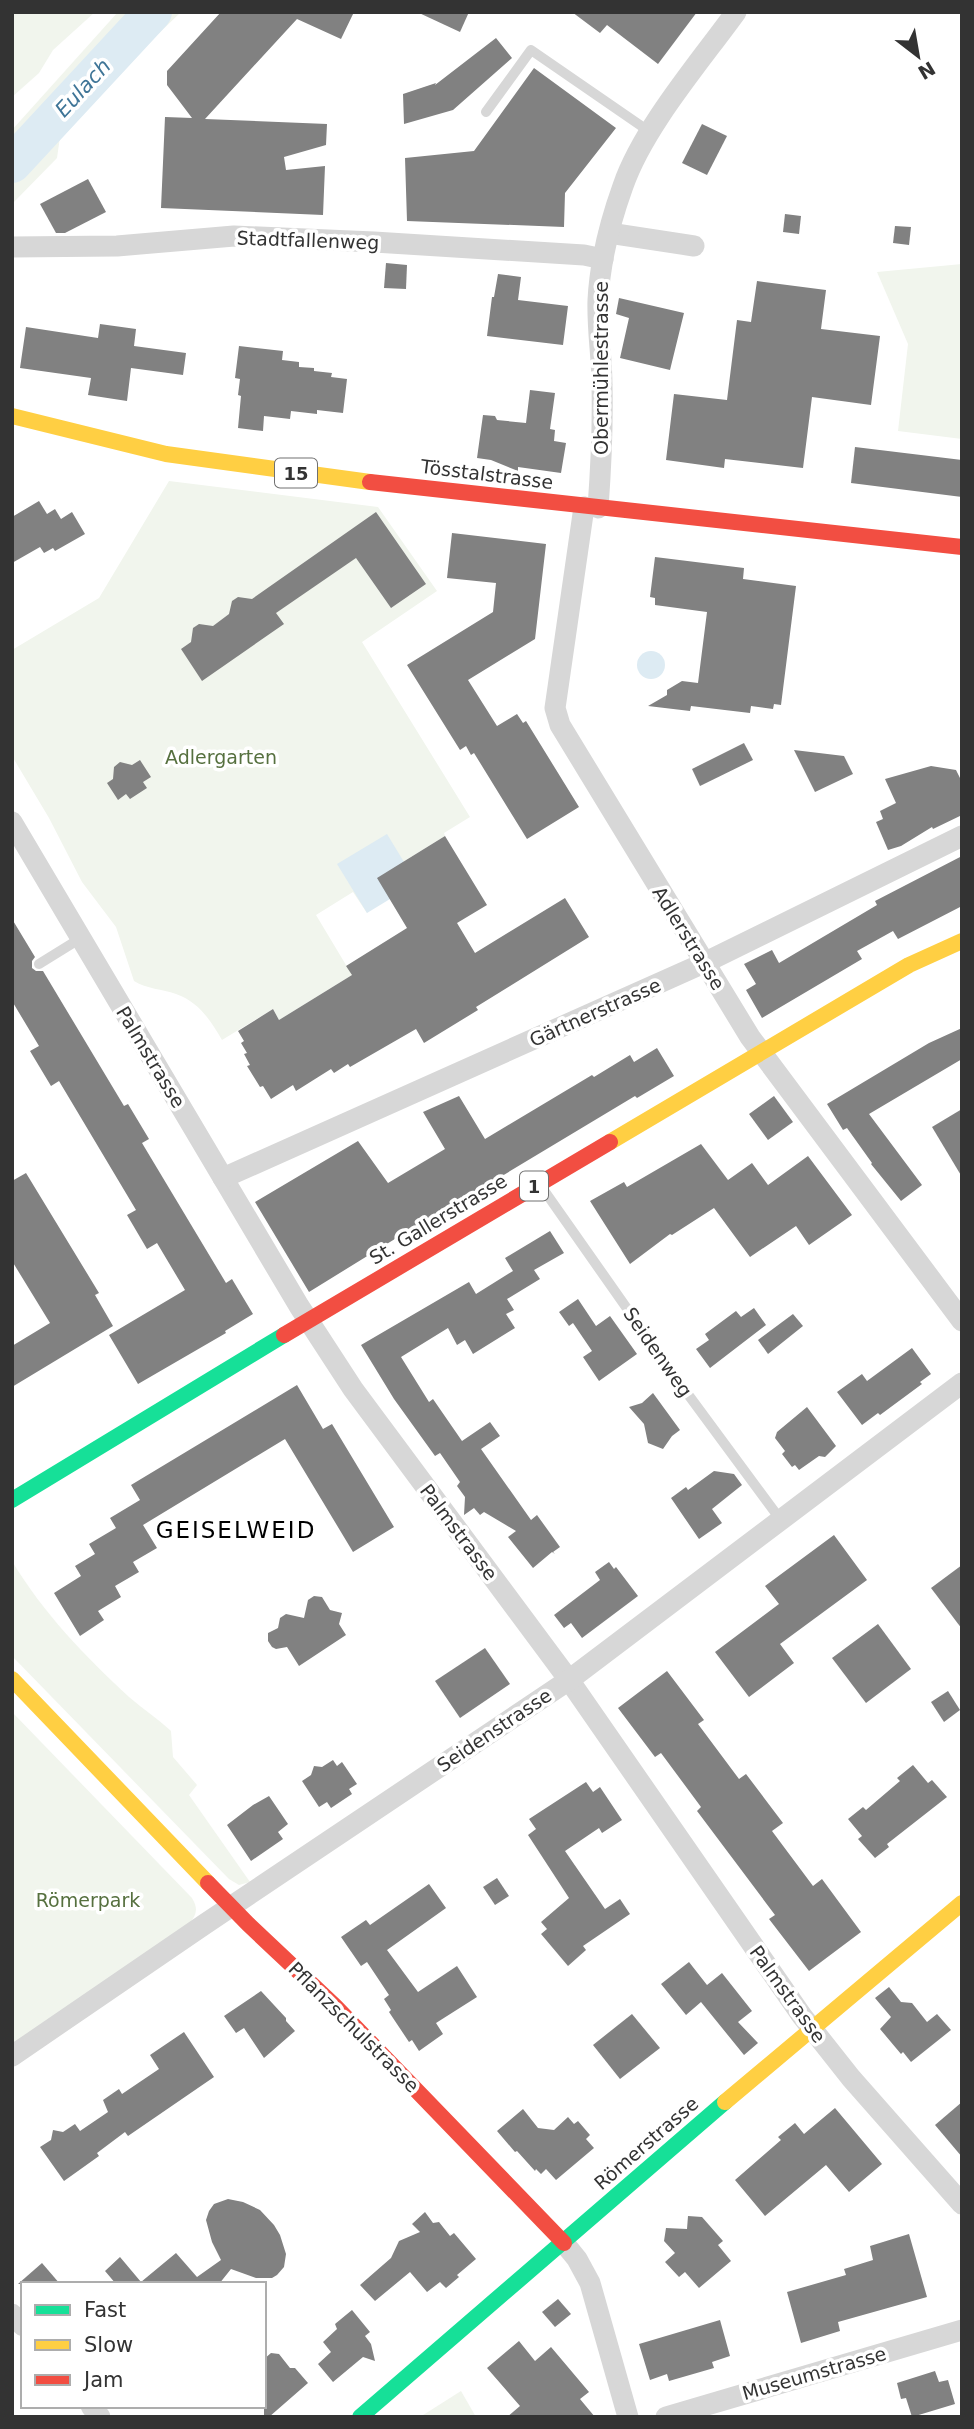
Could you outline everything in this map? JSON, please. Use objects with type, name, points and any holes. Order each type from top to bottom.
[{"type":"main road","name":"Tösstalstrasse","points":[[12,416],[186,458],[320,476],[591,507],[834,530],[962,547]]},
{"type":"main road","name":"St. Gallerstrasse","points":[[12,1500],[761,1052],[909,965],[962,941]]},
{"type":"main road","name":"Pflanzschulstrasse","points":[[12,1679],[232,1907],[335,2006],[564,2243]]},
{"type":"main road","name":"Römerstrasse","points":[[360,2417],[962,1903]]},
{"type":"street","name":"Obermühlestrasse","points":[[591,507],[602,444],[598,299],[603,259],[623,184],[650,132],[736,12]]},
{"type":"street","points":[[609,233],[694,246]]},
{"type":"street","name":"Stadtfallenweg","points":[[12,247],[117,246],[234,236],[387,242],[584,255],[603,259]]},
{"type":"street","name":"Adlerstrasse","points":[[591,507],[555,708],[560,725],[761,1052],[962,1321]]},
{"type":"street","name":"Palmstrasse","points":[[12,822],[308,1321],[359,1399],[569,1680],[812,2029],[851,2078],[962,2204]]},
{"type":"street","name":"Gärtnerstrasse","points":[[223,1178],[704,963],[962,836]]},
{"type":"street","name":"Seidenstrasse","points":[[12,2056],[569,1680],[962,1383]]},
{"type":"street","name":"Pflanzschulstrasse","points":[[564,2243],[577,2259],[590,2283],[628,2417]]},
{"type":"street","name":"Museumstrasse","points":[[666,2417],[962,2330]]},
{"type":"lane","points":[[486,112],[531,50],[650,132]]},
{"type":"lane","points":[[39,964],[81,939]]},
{"type":"lane","name":"Seidenweg","points":[[540,1183],[673,1374],[780,1519]]},
{"type":"green space","points":[[16,12],[95,12],[53,50],[39,73],[12,97],[12,17]]},
{"type":"green space","points":[[118,12],[181,12],[131,60],[60,137],[57,158],[12,204],[12,130]]},
{"type":"green space","points":[[962,264],[962,439],[898,431],[908,344],[877,272]]},
{"type":"green space","name":"Adlergarten","points":[[169,481],[378,507],[437,591],[362,642],[470,817],[444,833],[445,836],[377,878],[367,913],[353,892],[316,915],[352,975],[279,1020],[273,1009],[222,1040],[209,1019],[184,997],[134,981],[116,927],[82,882],[49,818],[12,756],[12,650],[99,598]]},
{"type":"green space","points":[[12,1561],[37,1598],[81,1650],[129,1697],[171,1731],[173,1757],[197,1785],[189,1795],[250,1882],[239,1885],[229,1879],[12,1656]]},
{"type":"green space","name":"Römerpark","points":[[12,1712],[192,1898],[196,1911],[190,1923],[12,2045]]},
{"type":"green space","points":[[461,2391],[476,2417],[420,2417]]},
{"type":"shaded area","points":[[651,651],[661,655],[665,665],[661,675],[651,679],[641,675],[637,665],[641,655]]},
{"type":"shaded area","points":[[387,834],[404,862],[390,899],[367,913],[337,864]]},
{"type":"building","points":[[221,12],[354,12],[341,39],[297,19],[205,119],[327,124],[326,145],[284,157],[286,170],[325,166],[323,215],[161,208],[165,117],[192,118],[167,85],[167,71]]},
{"type":"building","points":[[417,12],[469,12],[460,32]]},
{"type":"building","points":[[572,12],[697,12],[658,64],[607,25],[600,33]]},
{"type":"building","points":[[496,38],[512,58],[453,110],[404,124],[403,94],[436,83],[435,85]]},
{"type":"building","points":[[534,68],[616,128],[565,193],[564,227],[407,221],[405,158],[474,151]]},
{"type":"building","points":[[702,124],[727,136],[707,175],[682,163]]},
{"type":"building","points":[[88,179],[106,212],[65,233],[56,233],[40,204]]},
{"type":"building","points":[[785,214],[801,216],[799,234],[783,232]]},
{"type":"building","points":[[895,226],[911,227],[909,245],[893,243]]},
{"type":"building","points":[[386,263],[407,265],[406,289],[384,288]]},
{"type":"building","points":[[498,274],[521,277],[518,300],[568,306],[563,345],[487,336]]},
{"type":"building","points":[[757,281],[826,290],[821,329],[880,336],[871,405],[812,397],[803,468],[725,459],[724,468],[666,460],[674,394],[727,400],[737,320],[751,322]]},
{"type":"building","points":[[619,298],[684,313],[670,370],[620,358],[629,318],[616,314]]},
{"type":"building","points":[[100,324],[136,329],[134,346],[186,353],[183,375],[131,368],[127,401],[88,395],[91,378],[20,368],[26,327],[98,338]]},
{"type":"building","points":[[239,346],[283,351],[282,360],[299,362],[299,367],[314,368],[314,371],[332,373],[331,377],[347,379],[343,413],[291,411],[290,419],[264,416],[263,431],[238,428],[240,379],[235,378]]},
{"type":"building","points":[[530,390],[555,393],[550,429],[555,430],[554,441],[566,443],[561,473],[518,467],[518,471],[491,460],[477,458],[483,415],[495,416],[497,420],[526,423]]},
{"type":"building","points":[[855,447],[962,460],[962,497],[851,483]]},
{"type":"building","points":[[39,501],[47,514],[55,509],[61,519],[72,512],[85,534],[55,551],[53,548],[44,553],[40,547],[12,563],[12,517]]},
{"type":"building","points":[[376,512],[426,584],[391,608],[356,558],[276,613],[284,624],[202,681],[181,649],[191,642],[193,628],[199,624],[213,626],[229,614],[232,601],[238,597],[252,599]]},
{"type":"building","points":[[452,533],[546,544],[535,639],[468,680],[497,726],[517,714],[523,723],[526,721],[579,807],[527,839],[474,753],[471,755],[466,746],[460,750],[407,665],[493,612],[496,583],[447,578]]},
{"type":"building","points":[[655,557],[744,568],[743,579],[796,586],[781,705],[774,704],[773,709],[751,706],[750,713],[691,706],[690,711],[648,706],[667,695],[667,690],[682,681],[698,683],[707,612],[655,605],[655,598],[650,597]]},
{"type":"building","points":[[744,743],[753,760],[700,786],[692,769]]},
{"type":"building","points":[[794,750],[844,756],[853,774],[815,792]]},
{"type":"building","points":[[140,760],[151,777],[143,782],[147,788],[130,799],[126,794],[118,800],[107,783],[113,779],[114,767],[120,762],[132,765]]},
{"type":"building","points":[[931,766],[956,770],[962,782],[962,815],[888,850],[876,822],[883,819],[880,811],[896,803],[885,779]]},
{"type":"building","points":[[445,836],[487,905],[457,923],[475,953],[565,898],[589,937],[476,1007],[478,1010],[424,1043],[416,1029],[350,1067],[348,1064],[334,1073],[331,1069],[296,1091],[293,1085],[271,1099],[247,1066],[250,1065],[244,1054],[247,1053],[241,1043],[244,1041],[238,1031],[273,1009],[279,1020],[352,975],[346,966],[407,928],[377,878]]},
{"type":"building","points":[[962,856],[962,906],[898,939],[893,931],[857,951],[862,959],[762,1018],[746,990],[756,984],[744,964],[772,950],[779,963],[877,905],[875,901]]},
{"type":"building","points":[[12,919],[35,957],[32,968],[43,971],[124,1106],[128,1104],[149,1139],[142,1143],[226,1283],[232,1279],[253,1314],[225,1331],[226,1333],[138,1384],[109,1335],[185,1290],[157,1243],[147,1249],[127,1215],[136,1210],[59,1081],[51,1086],[30,1051],[39,1046],[12,1001]]},
{"type":"building","points":[[962,1028],[962,1059],[869,1114],[922,1185],[901,1201],[871,1164],[847,1128],[843,1130],[827,1104],[929,1043]]},
{"type":"building","points":[[657,1048],[674,1076],[637,1098],[635,1096],[472,1194],[471,1192],[309,1292],[255,1202],[358,1141],[388,1183],[445,1149],[423,1112],[459,1096],[485,1139],[592,1075],[594,1077],[630,1055],[634,1062]]},
{"type":"building","points":[[774,1096],[793,1122],[768,1140],[749,1114]]},
{"type":"building","points":[[962,1109],[962,1177],[932,1127]]},
{"type":"building","points":[[701,1144],[728,1180],[752,1163],[768,1185],[808,1156],[852,1215],[809,1245],[796,1226],[750,1257],[714,1208],[670,1234],[630,1264],[590,1201],[624,1182],[627,1187]]},
{"type":"building","points":[[26,1173],[99,1293],[95,1295],[113,1326],[12,1387],[12,1346],[50,1323],[12,1261],[12,1181]]},
{"type":"building","points":[[550,1231],[564,1253],[534,1270],[540,1279],[507,1299],[514,1310],[506,1314],[515,1328],[473,1354],[465,1340],[457,1345],[448,1328],[401,1357],[429,1402],[433,1399],[462,1441],[490,1422],[500,1436],[481,1449],[531,1520],[537,1515],[560,1547],[553,1552],[555,1554],[552,1552],[533,1568],[508,1537],[516,1531],[484,1512],[480,1515],[474,1508],[464,1515],[465,1497],[457,1486],[460,1482],[440,1453],[435,1456],[394,1399],[361,1345],[469,1282],[476,1294],[513,1271],[505,1258]]},
{"type":"building","points":[[578,1299],[596,1326],[610,1316],[637,1354],[599,1381],[583,1357],[592,1351],[573,1323],[569,1326],[559,1312]]},
{"type":"building","points":[[754,1308],[766,1325],[710,1368],[696,1349],[709,1340],[705,1334],[736,1311],[741,1317]]},
{"type":"building","points":[[793,1314],[803,1326],[768,1354],[758,1340]]},
{"type":"building","points":[[912,1348],[931,1374],[920,1382],[922,1384],[862,1425],[837,1392],[862,1374],[867,1381]]},
{"type":"building","points":[[297,1385],[323,1429],[332,1424],[394,1527],[353,1552],[285,1439],[143,1525],[157,1548],[133,1562],[139,1572],[115,1586],[121,1597],[98,1611],[104,1620],[80,1636],[54,1593],[81,1576],[75,1566],[95,1554],[89,1544],[116,1528],[110,1518],[140,1500],[131,1485]]},
{"type":"building","points":[[653,1393],[680,1430],[663,1449],[648,1443],[644,1424],[629,1407],[642,1403]]},
{"type":"building","points":[[807,1407],[836,1446],[825,1457],[819,1456],[799,1470],[795,1465],[792,1467],[782,1454],[785,1451],[775,1438],[777,1432]]},
{"type":"building","points":[[714,1471],[734,1474],[742,1485],[712,1509],[722,1523],[699,1539],[671,1498],[686,1487],[688,1490]]},
{"type":"building","points":[[834,1535],[867,1580],[780,1644],[794,1663],[749,1697],[715,1652],[779,1604],[765,1586]]},
{"type":"building","points":[[609,1562],[638,1596],[582,1638],[571,1623],[564,1628],[554,1615],[600,1580],[595,1572]]},
{"type":"building","points":[[962,1565],[962,1629],[931,1588]]},
{"type":"building","points":[[314,1596],[322,1597],[330,1610],[342,1613],[339,1624],[346,1635],[299,1666],[287,1647],[272,1647],[268,1641],[268,1633],[278,1628],[280,1618],[286,1614],[304,1618],[308,1600]]},
{"type":"building","points":[[878,1624],[911,1669],[866,1703],[832,1658]]},
{"type":"building","points":[[485,1648],[510,1684],[460,1718],[435,1681]]},
{"type":"building","points":[[667,1671],[704,1720],[698,1724],[739,1779],[746,1774],[783,1823],[772,1831],[813,1886],[822,1879],[861,1932],[809,1971],[769,1919],[775,1915],[697,1811],[701,1807],[661,1753],[655,1757],[618,1708]]},
{"type":"building","points":[[948,1691],[960,1710],[944,1722],[931,1702]]},
{"type":"building","points":[[333,1760],[337,1766],[342,1762],[357,1784],[349,1789],[352,1794],[331,1808],[327,1802],[319,1807],[302,1781],[311,1775],[314,1766],[322,1767]]},
{"type":"building","points":[[913,1765],[928,1783],[932,1780],[947,1797],[887,1844],[889,1847],[875,1858],[858,1839],[862,1836],[848,1819],[863,1807],[866,1810],[900,1781],[897,1778]]},
{"type":"building","points":[[586,1782],[593,1792],[600,1787],[622,1820],[602,1833],[599,1828],[565,1851],[605,1909],[620,1899],[630,1914],[583,1946],[586,1950],[568,1966],[541,1934],[547,1929],[541,1922],[569,1898],[528,1835],[536,1829],[529,1819]]},
{"type":"building","points":[[269,1796],[288,1824],[278,1832],[283,1839],[251,1861],[227,1825]]},
{"type":"building","points":[[497,1878],[509,1896],[495,1905],[483,1887]]},
{"type":"building","points":[[429,1884],[446,1908],[387,1950],[418,1992],[457,1966],[477,1997],[436,2023],[443,2034],[419,2051],[412,2040],[409,2042],[389,2012],[391,2010],[384,1999],[389,1995],[367,1962],[361,1966],[341,1937],[366,1920],[370,1925]]},
{"type":"building","points":[[689,1962],[707,1985],[722,1973],[752,2011],[738,2022],[758,2043],[744,2055],[701,2002],[686,2015],[661,1984]]},
{"type":"building","points":[[889,1987],[901,2002],[912,2003],[927,2022],[937,2014],[951,2030],[911,2062],[880,2029],[891,2017],[875,1998]]},
{"type":"building","points":[[261,1991],[295,2031],[264,2058],[244,2028],[236,2033],[224,2016]]},
{"type":"building","points":[[632,2014],[660,2048],[620,2079],[593,2045]]},
{"type":"building","points":[[184,2032],[214,2077],[128,2136],[125,2132],[97,2153],[99,2156],[64,2181],[40,2147],[51,2140],[53,2130],[63,2132],[75,2124],[80,2131],[108,2112],[103,2100],[119,2089],[122,2094],[159,2069],[150,2055]]},
{"type":"building","points":[[962,2102],[962,2157],[935,2125]]},
{"type":"building","points":[[835,2108],[882,2164],[849,2192],[826,2165],[765,2216],[735,2180],[781,2140],[778,2137],[795,2123],[804,2134]]},
{"type":"building","points":[[523,2109],[538,2128],[554,2130],[568,2117],[574,2124],[578,2121],[590,2135],[586,2139],[594,2148],[556,2180],[546,2169],[541,2174],[536,2169],[535,2171],[497,2131]]},
{"type":"building","points":[[228,2199],[243,2202],[260,2210],[274,2225],[286,2254],[284,2267],[277,2275],[272,2278],[256,2278],[231,2269],[221,2282],[141,2282],[176,2253],[197,2277],[221,2260],[212,2242],[206,2220],[214,2204]]},
{"type":"building","points":[[425,2212],[433,2223],[439,2222],[450,2236],[454,2233],[476,2259],[446,2288],[440,2282],[427,2292],[410,2272],[375,2301],[360,2285],[391,2258],[399,2241],[420,2232],[412,2224]]},
{"type":"building","points":[[688,2216],[702,2217],[723,2241],[718,2245],[731,2261],[699,2288],[685,2272],[679,2277],[665,2262],[675,2253],[664,2241],[666,2228],[687,2229]]},
{"type":"building","points":[[909,2234],[927,2297],[838,2322],[840,2331],[801,2343],[787,2292],[846,2275],[844,2269],[873,2260],[870,2246]]},
{"type":"building","points":[[120,2257],[141,2282],[114,2282],[105,2271]]},
{"type":"building","points":[[42,2263],[58,2282],[21,2282],[18,2284]]},
{"type":"building","points":[[558,2299],[571,2314],[555,2327],[542,2312]]},
{"type":"building","points":[[352,2310],[370,2332],[365,2336],[371,2344],[375,2361],[363,2357],[333,2382],[318,2364],[331,2352],[323,2342],[337,2329],[335,2324]]},
{"type":"building","points":[[720,2320],[730,2356],[712,2362],[714,2368],[669,2381],[667,2374],[650,2380],[639,2344]]},
{"type":"building","points":[[519,2341],[535,2361],[551,2347],[589,2392],[580,2399],[595,2417],[507,2417],[520,2406],[487,2368]]},
{"type":"building","points":[[271,2353],[279,2354],[290,2368],[295,2368],[308,2383],[269,2417],[264,2417],[266,2357]]},
{"type":"building","points":[[935,2371],[939,2382],[948,2380],[955,2404],[912,2417],[906,2398],[901,2399],[897,2383]]},
{"type":"waterway","name":"Eulach","points":[[12,164],[153,12]]},
{"type":"traffic: fast","points":[[12,1500],[284,1335]]},
{"type":"traffic: fast","points":[[360,2417],[725,2102]]},
{"type":"traffic: slow","points":[[12,416],[166,454],[370,482]]},
{"type":"traffic: slow","points":[[610,1142],[909,965],[962,941]]},
{"type":"traffic: slow","points":[[12,1679],[208,1883]]},
{"type":"traffic: slow","points":[[725,2102],[962,1903]]},
{"type":"traffic: jam","points":[[370,482],[962,547]]},
{"type":"traffic: jam","points":[[284,1335],[610,1142]]},
{"type":"traffic: jam","points":[[208,1883],[335,2006],[564,2243]]},
{"type":"district","name":"GEISELWEID","points":[[236,1530]]}]
